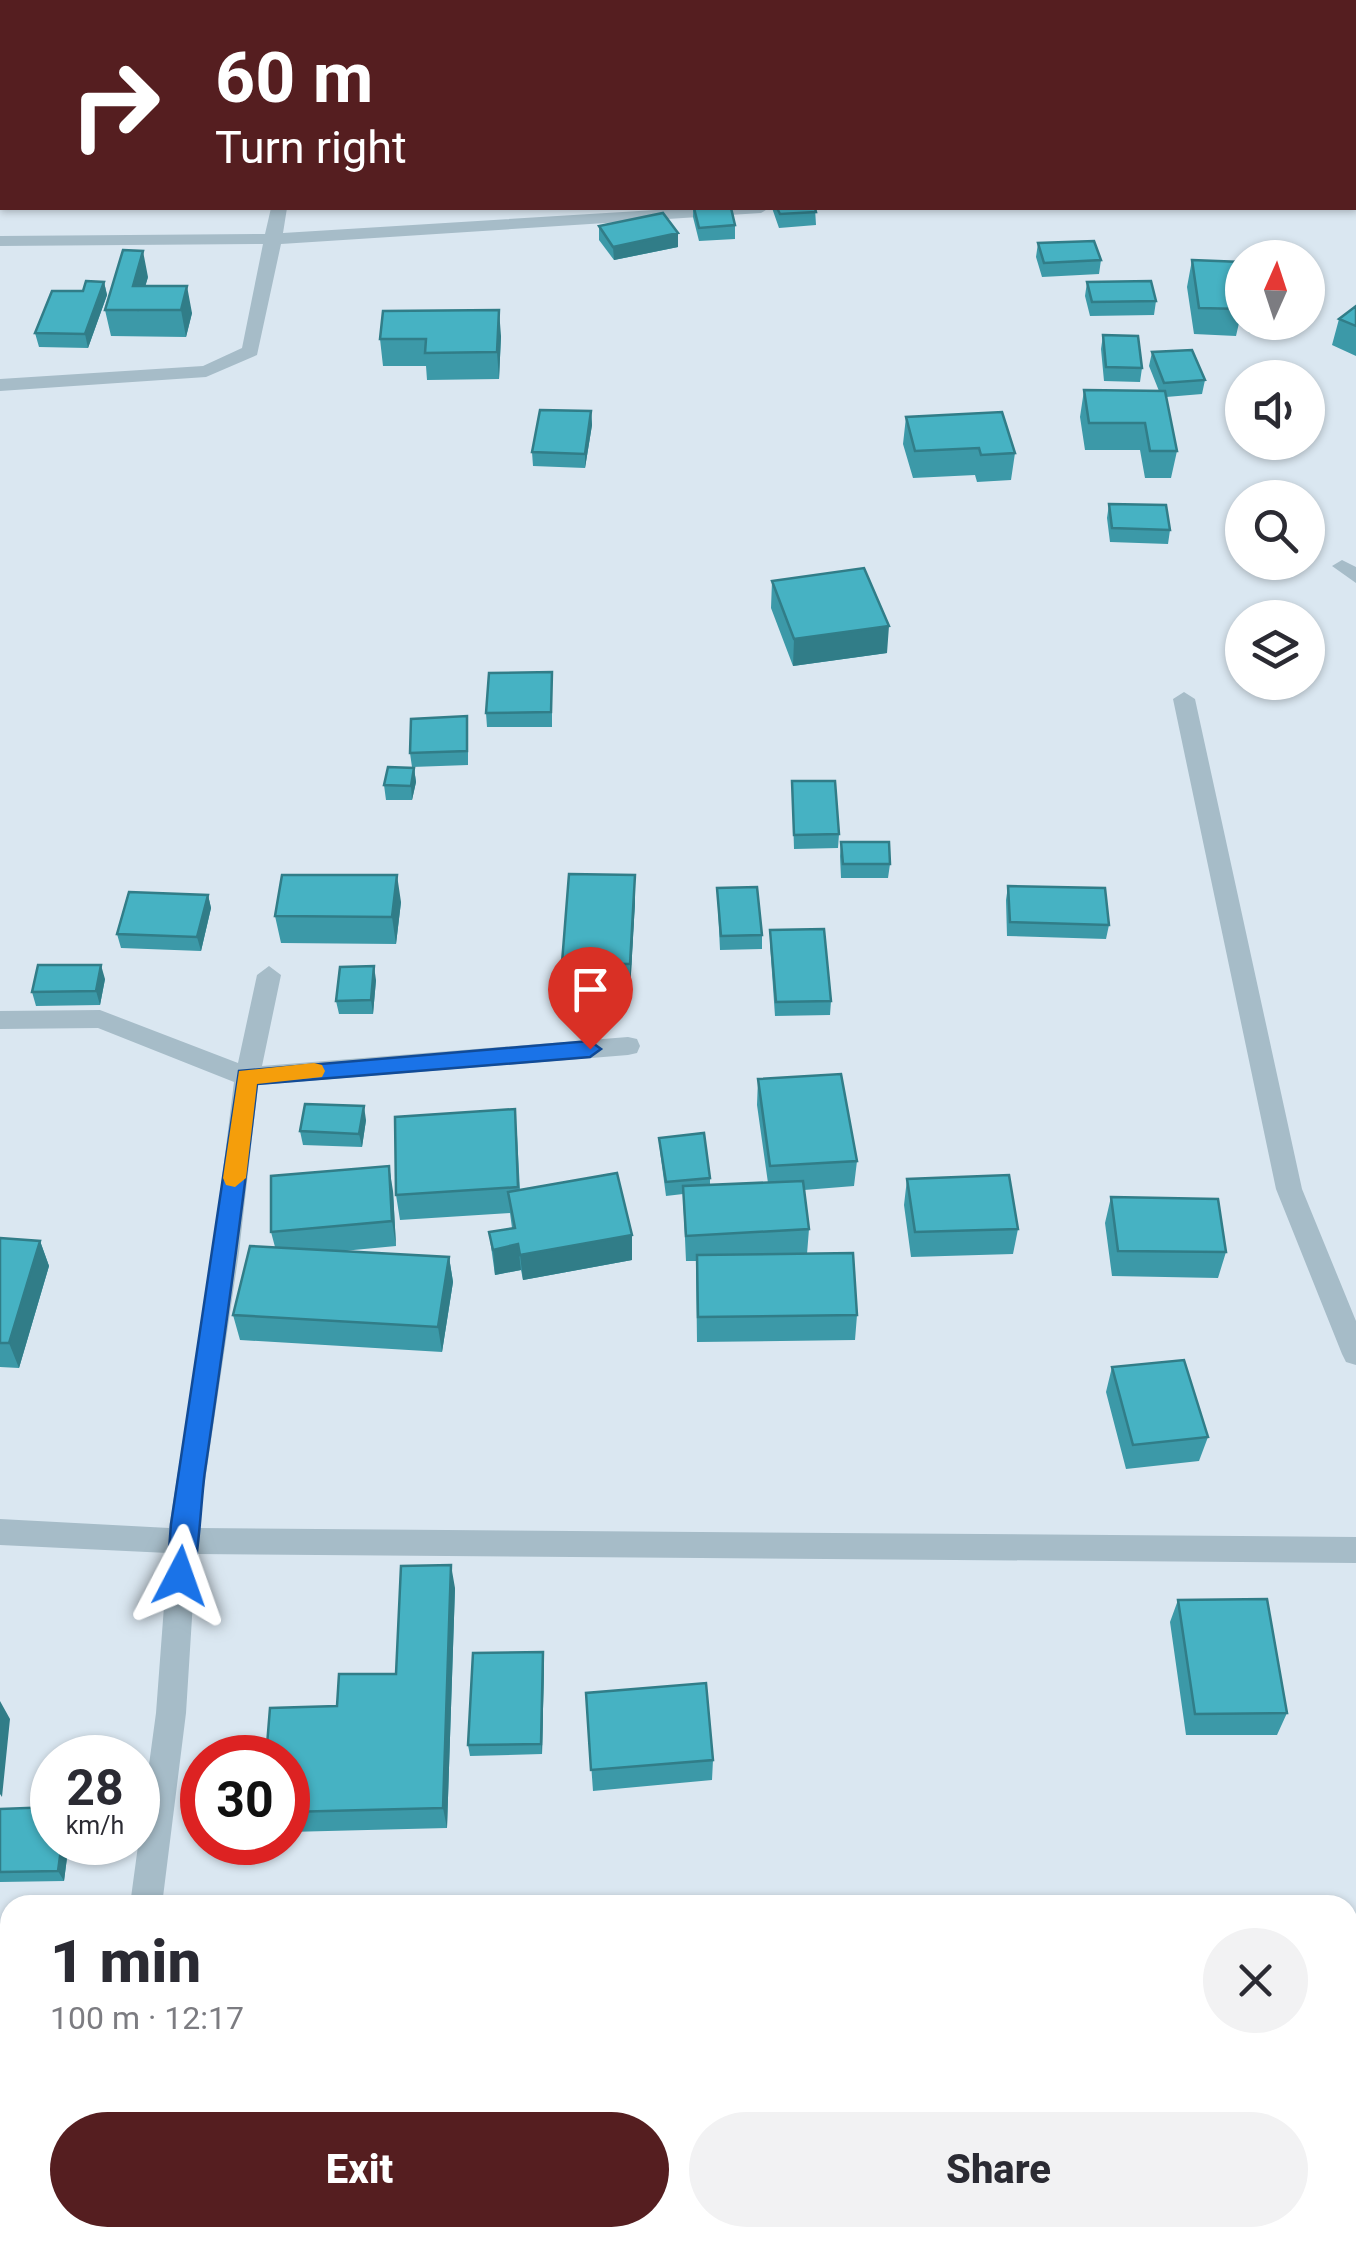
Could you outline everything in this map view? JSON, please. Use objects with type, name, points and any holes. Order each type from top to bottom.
[{"type":"street","points":[[0,385],[206,371],[251,351],[278,210]]},
{"type":"street","points":[[0,240],[272,239],[729,210]]},
{"type":"street","points":[[1184,699],[1289,1189],[1356,1354]]},
{"type":"street","points":[[147,1895],[171,1713],[183,1541],[226,1252],[247,1077],[270,976]]},
{"type":"street","points":[[0,1020],[100,1019],[247,1077],[628,1046]]},
{"type":"street","points":[[0,1532],[183,1541],[1356,1550]]},
{"type":"building","points":[[694,210],[731,210],[735,225],[699,228]]},
{"type":"building","points":[[778,210],[816,212],[780,214]]},
{"type":"building","points":[[663,213],[678,233],[613,247],[599,226]]},
{"type":"building","points":[[1094,241],[1101,260],[1044,263],[1038,243]]},
{"type":"building","points":[[123,250],[143,251],[133,286],[187,286],[181,310],[105,310]]},
{"type":"building","points":[[1192,260],[1225,261],[1225,309],[1199,308]]},
{"type":"building","points":[[86,281],[104,282],[85,334],[35,333],[52,291],[83,291]]},
{"type":"building","points":[[1151,281],[1156,301],[1092,302],[1087,282]]},
{"type":"building","points":[[1356,306],[1356,326],[1339,319]]},
{"type":"building","points":[[499,310],[497,352],[425,353],[426,339],[380,339],[383,311]]},
{"type":"building","points":[[1103,335],[1138,336],[1142,368],[1106,367]]},
{"type":"building","points":[[1192,350],[1205,380],[1164,383],[1152,352]]},
{"type":"building","points":[[1084,390],[1165,391],[1177,451],[1150,451],[1145,423],[1089,423]]},
{"type":"building","points":[[540,410],[591,411],[585,454],[532,452]]},
{"type":"building","points":[[1002,412],[1015,453],[981,455],[979,448],[915,451],[906,417]]},
{"type":"building","points":[[1109,504],[1166,505],[1170,530],[1112,528]]},
{"type":"building","points":[[864,568],[889,626],[794,639],[772,581]]},
{"type":"building","points":[[552,672],[551,712],[486,713],[489,673]]},
{"type":"building","points":[[467,716],[467,751],[410,753],[411,719]]},
{"type":"building","points":[[388,767],[414,768],[411,786],[384,785]]},
{"type":"building","points":[[792,781],[835,781],[839,834],[794,835]]},
{"type":"building","points":[[841,842],[889,842],[890,864],[843,864]]},
{"type":"building","points":[[569,874],[635,875],[630,964],[562,963]]},
{"type":"building","points":[[282,875],[397,875],[392,917],[275,916]]},
{"type":"building","points":[[1008,886],[1105,888],[1109,925],[1010,922]]},
{"type":"building","points":[[757,887],[762,935],[721,936],[717,888]]},
{"type":"building","points":[[129,892],[208,895],[197,937],[117,934]]},
{"type":"building","points":[[824,929],[831,1001],[776,1002],[770,930]]},
{"type":"building","points":[[38,965],[101,965],[96,991],[32,992]]},
{"type":"building","points":[[374,966],[371,1000],[336,1001],[340,967]]},
{"type":"building","points":[[841,1074],[857,1161],[770,1166],[758,1079]]},
{"type":"building","points":[[305,1104],[364,1106],[359,1134],[300,1131]]},
{"type":"building","points":[[515,1109],[518,1187],[396,1195],[395,1117]]},
{"type":"building","points":[[704,1133],[710,1178],[666,1182],[659,1138]]},
{"type":"building","points":[[389,1166],[392,1221],[271,1232],[271,1176]]},
{"type":"building","points":[[617,1173],[632,1235],[520,1255],[518,1244],[493,1250],[489,1232],[515,1228],[508,1192]]},
{"type":"building","points":[[1009,1175],[1018,1229],[915,1232],[907,1179]]},
{"type":"building","points":[[803,1181],[809,1229],[686,1236],[683,1186]]},
{"type":"building","points":[[1111,1197],[1218,1199],[1226,1252],[1118,1251]]},
{"type":"building","points":[[0,1238],[40,1241],[9,1343],[0,1343]]},
{"type":"building","points":[[250,1246],[449,1257],[438,1327],[233,1315]]},
{"type":"building","points":[[853,1253],[857,1315],[698,1317],[697,1255]]},
{"type":"building","points":[[1184,1360],[1208,1437],[1133,1445],[1112,1367]]},
{"type":"building","points":[[451,1565],[443,1808],[310,1811],[310,1735],[268,1735],[270,1708],[337,1706],[339,1674],[396,1674],[401,1566]]},
{"type":"building","points":[[1267,1599],[1287,1713],[1195,1714],[1178,1600]]},
{"type":"building","points":[[543,1652],[541,1744],[468,1745],[473,1653]]},
{"type":"building","points":[[706,1683],[713,1760],[591,1770],[586,1693]]},
{"type":"building","points":[[30,1808],[30,1865],[59,1865],[58,1871],[0,1872],[0,1809]]},
{"type":"slow traffic","points":[[235,1178],[247,1077],[314,1071]]},
{"type":"route","points":[[180,1576],[247,1077],[590,1049]]}]
